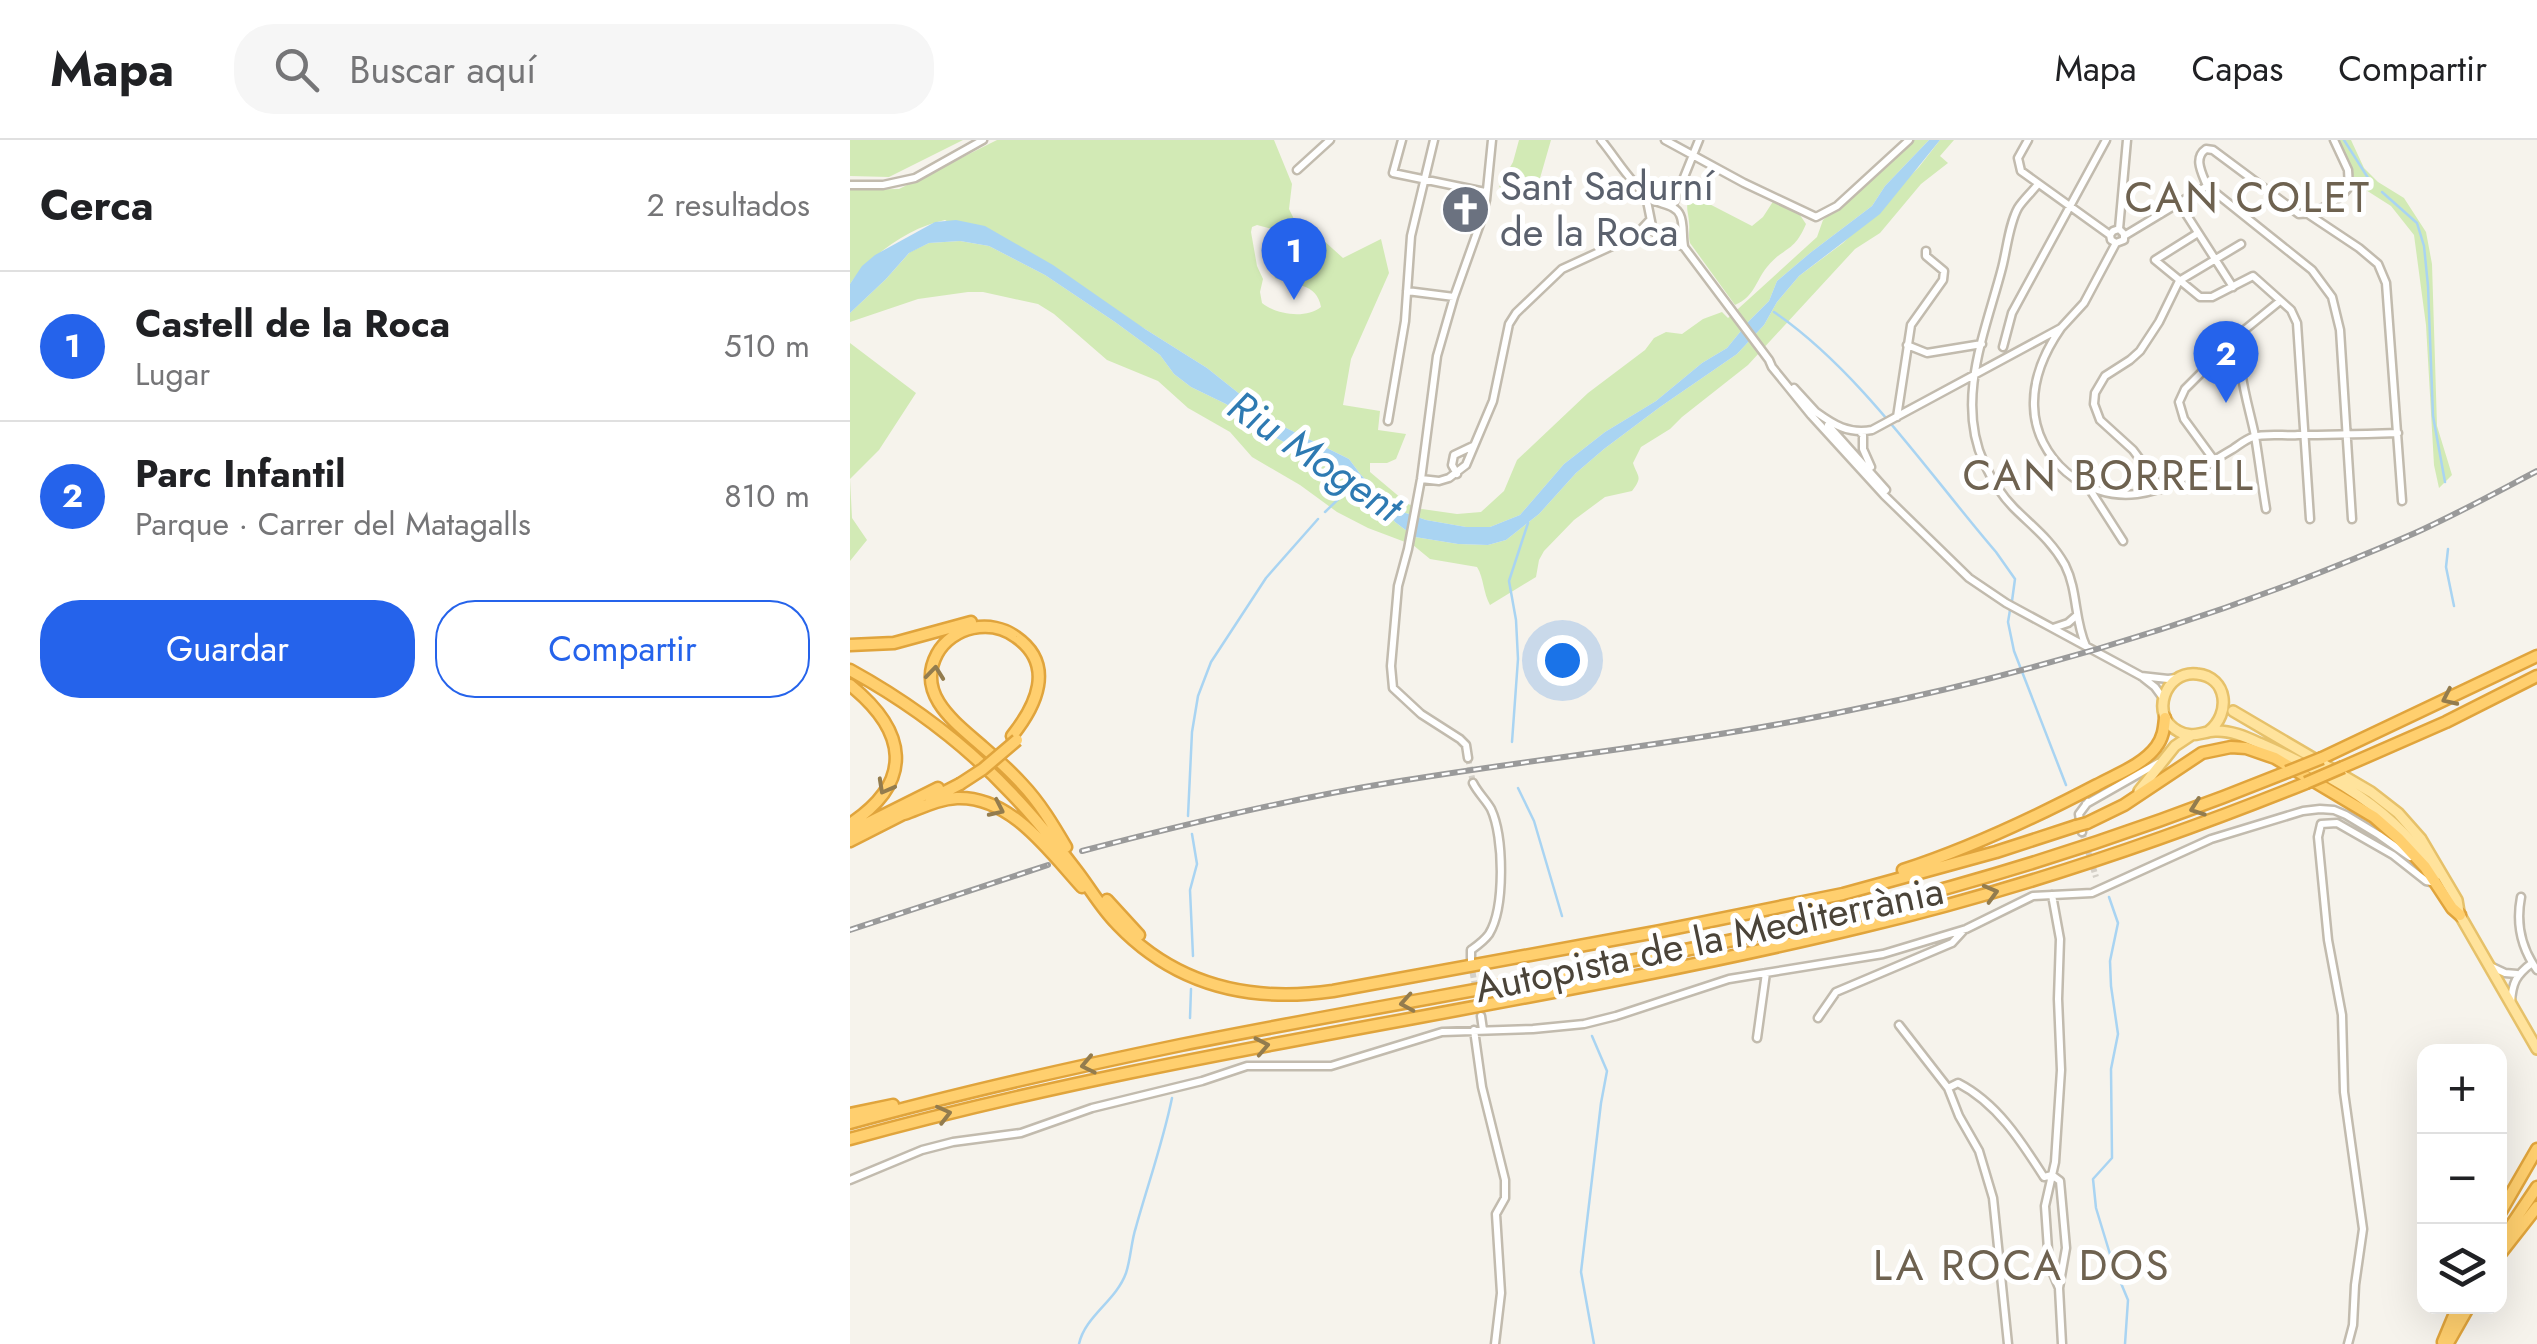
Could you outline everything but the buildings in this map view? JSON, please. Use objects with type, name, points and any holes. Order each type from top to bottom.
[{"type":"highway","points":[[850,645],[894,643],[976,621],[1000,622],[1026,637],[1040,655],[1045,671],[1043,698],[1037,711],[1014,738],[958,781],[850,841]]},
{"type":"highway","points":[[1014,738],[1036,696],[1038,673],[1033,656],[1017,637],[998,628],[982,626],[961,632],[945,644],[935,659],[932,682],[936,700],[950,718],[1022,784],[1066,847]]},
{"type":"highway","name":"Autopista de la Mediterrània","points":[[850,1123],[1184,1044],[1610,965],[1860,911],[1981,879],[2125,834],[2288,772],[2537,656]]},
{"type":"highway","points":[[850,666],[911,700],[1001,772],[1122,918],[1153,947],[1199,975],[1265,994]]},
{"type":"highway","points":[[850,666],[920,714],[996,776],[1034,818],[1114,922]]},
{"type":"highway","name":"Autopista de la Mediterrània","points":[[850,1139],[1112,1075],[1620,979],[1863,927],[1969,899],[2067,870],[2306,783],[2446,722],[2537,676]]},
{"type":"highway","points":[[850,685],[885,722],[896,758],[883,795],[850,824]]},
{"type":"highway","points":[[1787,904],[1980,843],[2040,815],[2149,755],[2162,737],[2165,718]]},
{"type":"highway","points":[[904,814],[958,798],[1002,810],[1023,824],[1114,922],[1144,948],[1191,976],[1225,989],[1265,994],[1299,995],[1350,988],[1842,894],[2082,827],[2214,749],[2246,748],[2274,758],[2374,817],[2424,867],[2460,915]]},
{"type":"highway","points":[[850,832],[958,781]]},
{"type":"highway","points":[[850,1114],[929,1102]]},
{"type":"highway","points":[[2507,1200],[2537,1150]]},
{"type":"highway","points":[[2505,1224],[2537,1177]]},
{"type":"highway","points":[[2507,1232],[2537,1187]]},
{"type":"highway","points":[[2507,1245],[2537,1207]]},
{"type":"highway","points":[[2445,1343],[2458,1314]]},
{"type":"main road","points":[[2229,708],[2210,731],[2190,736],[2180,733],[2165,718],[2163,698],[2177,678],[2205,676],[2221,690],[2229,708],[2291,757]]},
{"type":"main road","points":[[2229,708],[2372,792],[2398,813],[2428,850],[2457,900],[2460,915]]},
{"type":"main road","points":[[2210,731],[2232,732],[2291,757],[2363,798],[2396,824],[2429,864],[2537,1049]]},
{"type":"main road","points":[[2131,801],[2175,746],[2190,736]]},
{"type":"street","points":[[850,185],[883,185],[915,178],[983,140]]},
{"type":"street","points":[[1296,170],[1330,140]]},
{"type":"street","points":[[1402,140],[1393,172],[1486,196]]},
{"type":"street","points":[[1388,420],[1405,321],[1411,236],[1434,140]]},
{"type":"street","points":[[1468,758],[1466,745],[1460,739],[1421,714],[1393,688],[1391,666],[1398,586],[1411,534],[1437,356],[1480,224],[1492,140]]},
{"type":"street","points":[[1601,140],[1646,196],[1651,227],[1657,234]]},
{"type":"street","points":[[1664,140],[1816,216],[1837,206],[1908,140]]},
{"type":"street","points":[[1636,235],[1654,211],[1668,206],[1699,140]]},
{"type":"street","points":[[2028,140],[2018,158],[2021,171],[2116,243],[2122,242],[2127,140]]},
{"type":"street","points":[[2002,347],[2012,313],[2106,140]]},
{"type":"street","points":[[2334,140],[2348,170],[2349,187],[2311,214],[2299,214],[2213,150],[2206,148],[2198,160],[2207,186],[2312,270],[2332,297],[2340,330],[2352,519]]},
{"type":"street","points":[[2038,184],[2017,210],[1974,374],[1973,425],[1982,460],[2008,502],[2052,544],[2072,581],[2087,647]]},
{"type":"street","points":[[2110,235],[2113,230],[2122,233],[2207,186]]},
{"type":"street","points":[[1646,196],[1680,214],[1684,247]]},
{"type":"street","points":[[2179,203],[2233,286]]},
{"type":"street","points":[[2308,214],[2378,264],[2386,283],[2402,502]]},
{"type":"street","points":[[1666,237],[1676,234],[1681,226]]},
{"type":"street","points":[[2198,233],[2155,260],[2200,297],[2212,297],[2253,276],[2290,310],[2297,323],[2310,519]]},
{"type":"street","points":[[1420,480],[1440,481],[1466,465],[1494,401],[1509,324],[1516,312],[1562,269],[1636,235],[1657,234],[1684,247],[1769,360],[1886,490]]},
{"type":"street","points":[[2116,243],[2084,304],[2049,346],[2039,368],[2034,396],[2040,436],[2050,453],[2089,488],[2123,541]]},
{"type":"street","points":[[2162,489],[2133,450],[2100,420],[2094,398],[2105,376],[2135,357],[2149,338],[2179,281],[2241,244]]},
{"type":"street","points":[[1894,418],[1911,325],[1943,280],[1944,270],[1926,256],[1926,251]]},
{"type":"street","points":[[1407,291],[1454,297]]},
{"type":"street","points":[[2214,460],[2182,414],[2180,399],[2185,389],[2242,332],[2280,301]]},
{"type":"street","points":[[1806,409],[1846,448],[1854,448],[1872,430],[2062,328]]},
{"type":"street","points":[[2242,332],[2241,375],[2266,509]]},
{"type":"street","points":[[1907,345],[1927,354],[1982,344]]},
{"type":"street","points":[[1769,360],[1806,409],[1865,474],[1968,578],[2006,603],[2141,676],[2163,698]]},
{"type":"street","points":[[1816,412],[1834,425],[1863,436],[1865,456],[1891,500]]},
{"type":"street","points":[[1865,474],[1846,438],[1854,431],[1872,430]]},
{"type":"street","points":[[2089,488],[2126,495],[2162,489],[2255,436],[2398,433]]},
{"type":"street","points":[[1457,474],[1452,466],[1454,455],[1474,446]]},
{"type":"street","points":[[2053,628],[2077,615]]},
{"type":"street","points":[[2141,676],[2177,678]]},
{"type":"street","points":[[2086,804],[2162,761]]},
{"type":"street","points":[[2082,827],[2080,810],[2121,772]]},
{"type":"street","points":[[1471,961],[1471,950],[1487,937],[1496,915],[1500,888],[1498,832],[1492,813],[1473,783]]},
{"type":"street","points":[[850,1180],[922,1150],[1021,1134],[1092,1108],[1248,1066],[1331,1066],[1431,1034],[1595,1022],[1729,979],[1882,954],[1965,929],[2033,896],[2080,895],[2100,889],[2212,839],[2320,808],[2346,815],[2420,866],[2473,940]]},
{"type":"street","points":[[2348,1344],[2363,1229],[2344,1092],[2342,1015],[2328,940],[2318,837],[2321,824],[2337,823],[2432,882]]},
{"type":"street","points":[[2096,877],[2100,889]]},
{"type":"street","points":[[2052,895],[2060,939],[2061,1070],[2055,1162],[2045,1206],[2049,1264],[2059,1288]]},
{"type":"street","points":[[2490,966],[2517,974],[2534,966],[2520,936],[2521,897]]},
{"type":"street","points":[[1818,1018],[1836,992],[1952,943],[1965,929]]},
{"type":"street","points":[[1757,1038],[1766,973]]},
{"type":"street","points":[[2511,1003],[2517,974]]},
{"type":"street","points":[[1480,1016],[1482,1087],[1506,1180],[1505,1198],[1496,1214],[1501,1293],[1494,1344]]},
{"type":"street","points":[[1899,1026],[1948,1088],[1980,1151],[1993,1198],[2008,1344]]},
{"type":"street","points":[[1948,1088],[1958,1084],[1972,1090],[2001,1116],[2044,1177],[2052,1175]]},
{"type":"street","points":[[2052,1175],[2060,1181],[2064,1210],[2066,1248],[2059,1288],[2062,1344]]},
{"type":"green space","points":[[850,140],[963,140],[889,177],[850,176]]},
{"type":"green space","points":[[997,140],[1274,140],[1292,184],[1289,209],[1295,221],[1343,258],[1381,239],[1389,273],[1351,359],[1343,405],[1380,411],[1378,430],[1406,434],[1396,459],[1370,463],[1370,472],[1408,504],[1457,514],[1481,512],[1504,491],[1517,460],[1654,338],[1666,332],[1682,334],[1703,319],[1722,312],[1728,318],[1817,237],[1823,220],[1884,169],[1911,140],[1929,140],[1885,186],[1872,206],[1777,281],[1769,301],[1727,348],[1564,464],[1520,515],[1490,527],[1426,520],[1397,510],[1349,459],[1276,423],[1207,368],[1145,329],[945,220],[892,244],[850,284],[850,190],[899,189]],"holes":[[[1257,225],[1282,227],[1306,244],[1308,249],[1302,260],[1284,256],[1274,274],[1275,278],[1315,293],[1321,307],[1315,311],[1292,314],[1262,303],[1263,279],[1251,232]]]},
{"type":"green space","points":[[1519,140],[1551,140],[1534,199],[1499,187],[1513,162]]},
{"type":"green space","points":[[1940,140],[1954,140],[1940,156],[1948,163],[1921,184],[1880,233],[1855,249],[1748,365],[1670,429],[1641,447],[1633,463],[1638,480],[1632,491],[1605,497],[1574,520],[1544,551],[1536,577],[1490,605],[1477,567],[1430,559],[1413,545],[1337,512],[1252,457],[1230,432],[1188,408],[1158,381],[1107,360],[1038,304],[968,292],[918,299],[850,322],[850,313],[910,252],[929,243],[960,241],[989,246],[1045,275],[1115,322],[1160,355],[1174,374],[1191,387],[1353,478],[1415,537],[1488,545],[1506,540],[1539,514],[1604,449],[1737,354],[1764,325],[1799,276],[1843,243],[1919,167]]},
{"type":"green space","points":[[2336,140],[2351,140],[2364,168],[2404,198],[2426,232],[2432,264],[2437,426],[2452,475],[2439,488],[2434,465],[2426,325],[2414,235],[2391,206],[2358,185]]},
{"type":"green space","points":[[1690,194],[1752,226],[1774,200],[1798,212],[1806,224],[1793,245],[1763,273],[1751,293],[1735,305],[1690,243]]},
{"type":"green space","points":[[850,343],[916,393],[879,450],[850,479]]},
{"type":"green space","points":[[850,479],[852,518],[867,540],[850,561]]},
{"type":"water","name":"Riu Mogent","points":[[1929,140],[1940,140],[1880,214],[1799,276],[1764,325],[1737,354],[1604,449],[1539,514],[1506,540],[1488,545],[1415,537],[1353,478],[1191,387],[1174,374],[1160,355],[1115,322],[1045,275],[989,246],[960,241],[929,243],[909,253],[850,313],[850,284],[875,255],[935,222],[956,220],[985,226],[1053,265],[1207,368],[1276,423],[1349,459],[1397,510],[1426,520],[1490,527],[1520,515],[1564,464],[1727,348],[1769,301],[1777,281],[1872,206],[1885,186]]},
{"type":"waterway","points":[[2344,140],[2370,181]]},
{"type":"waterway","points":[[2382,192],[2417,223],[2424,246],[2433,416],[2445,482]]},
{"type":"waterway","points":[[1774,312],[1835,363],[1919,457],[2015,579],[2012,601]]},
{"type":"waterway","name":"Riu Mogent","points":[[1325,512],[1356,482]]},
{"type":"waterway","points":[[1188,816],[1192,732],[1198,696],[1211,662],[1266,578],[1318,519]]},
{"type":"waterway","points":[[1512,742],[1518,659],[1509,581],[1528,523]]},
{"type":"waterway","points":[[2448,549],[2446,567],[2454,606]]},
{"type":"waterway","points":[[2010,610],[2008,622],[2014,651],[2066,785]]},
{"type":"waterway","points":[[1518,788],[1534,821],[1562,916]]},
{"type":"waterway","points":[[1192,834],[1197,864],[1190,890],[1193,956]]},
{"type":"waterway","points":[[2109,897],[2118,923],[2110,961],[2118,1034],[2111,1069],[2112,1158],[2093,1179],[2096,1208],[2128,1300],[2125,1344]]},
{"type":"waterway","points":[[1190,1018],[1191,989]]},
{"type":"waterway","points":[[1592,1036],[1607,1071],[1581,1272],[1594,1344]]},
{"type":"waterway","points":[[1079,1344],[1087,1325],[1126,1273],[1172,1098]]},
{"type":"tunnel","points":[[1468,758],[1473,783]]},
{"type":"tunnel","points":[[2082,832],[2096,877]]},
{"type":"tunnel","points":[[1471,963],[1479,1010]]},
{"type":"railway","points":[[1082,851],[1315,796],[1794,721],[1995,677],[2138,637],[2347,562],[2462,511],[2537,471]]},
{"type":"railway","points":[[850,930],[1048,865]]},
{"type":"place","name":"Sant Sadurní de la Roca","points":[[1465,209]]},
{"type":"place","name":"Castell de la Roca","points":[[1294,300]]},
{"type":"place","name":"Parc Infantil","points":[[2226,403]]},
{"type":"district","name":"CAN COLET","points":[[2248,197]]},
{"type":"district","name":"CAN BORRELL","points":[[2109,475]]},
{"type":"district","name":"LA ROCA DOS","points":[[2022,1265]]}]
